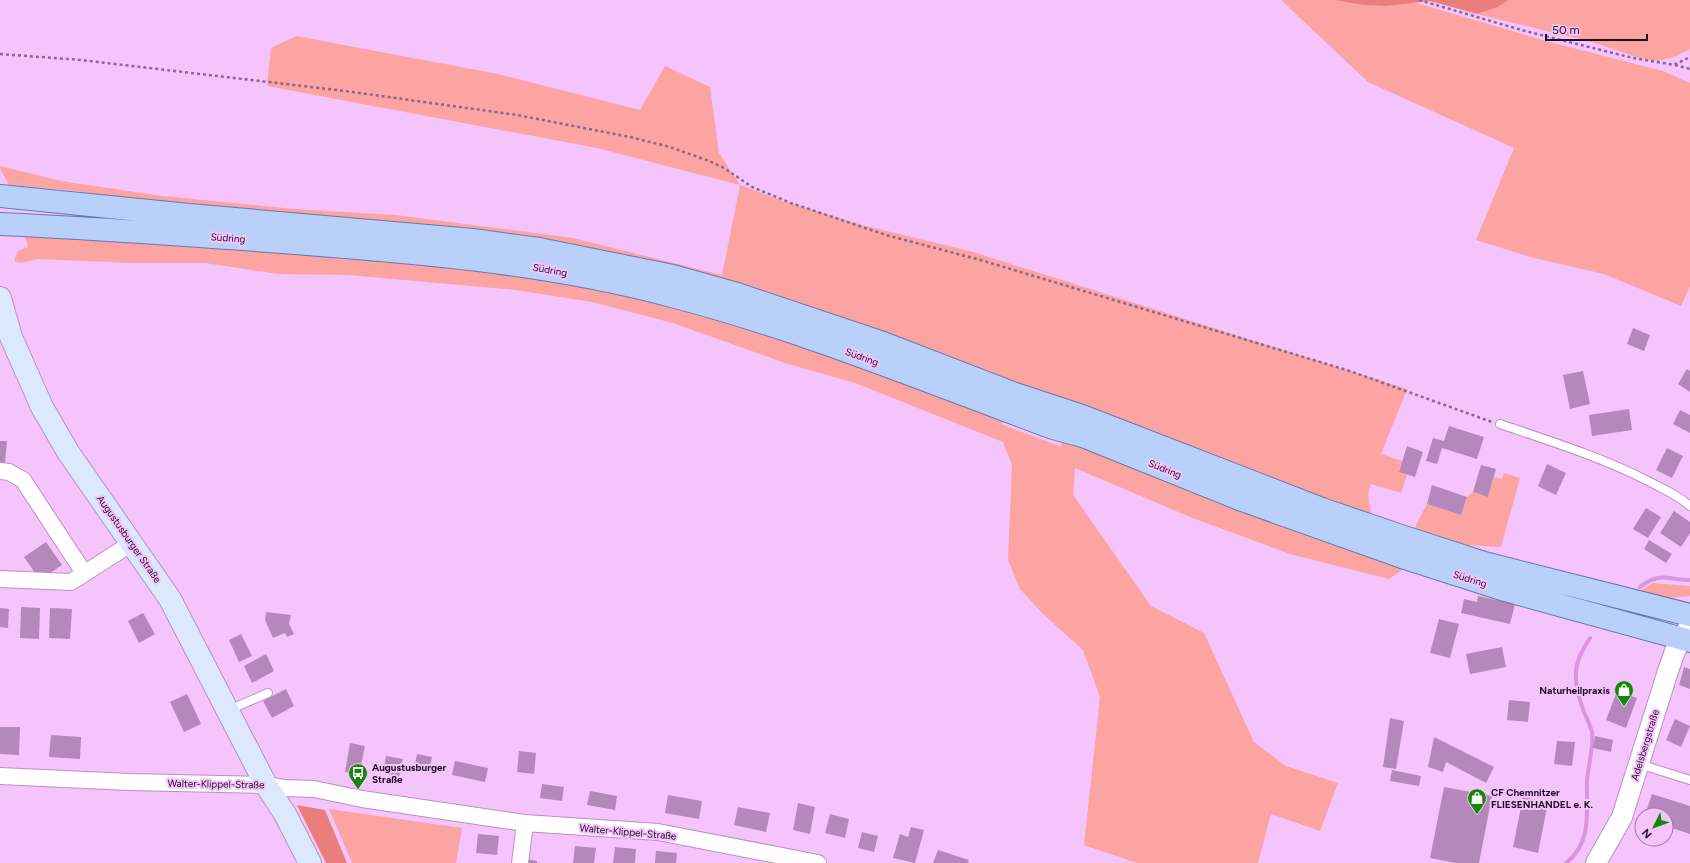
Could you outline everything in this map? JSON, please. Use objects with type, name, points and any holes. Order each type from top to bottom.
[{"type":"main road","name":"Südring","points":[[0,196],[189,215],[473,240],[540,249],[606,261],[672,276],[749,298],[883,343],[1015,404],[1053,428],[1083,436],[1242,500],[1402,557],[1505,590],[1688,635]]},
{"type":"main road","name":"Südring","points":[[0,224],[317,245],[498,262],[562,272],[667,295],[739,314],[1015,404],[1050,406],[1082,416],[1322,509],[1442,550],[1507,569],[1690,615]]},
{"type":"main road","name":"Augustusburger Straße","points":[[0,298],[11,337],[42,407],[68,452],[132,542],[170,599],[266,784],[285,814],[310,863]]},
{"type":"street","points":[[0,471],[9,472],[23,480],[84,573]]},
{"type":"street","points":[[0,579],[71,582],[132,542]]},
{"type":"street","name":"Adelsbergstraße","points":[[1596,863],[1622,817],[1675,651],[1688,635]]},
{"type":"street","name":"Walter-Klippel-Straße","points":[[0,776],[129,782],[266,784],[284,788],[314,789],[362,798],[525,823],[658,832],[752,856],[818,863]]},
{"type":"street","points":[[520,863],[525,823]]},
{"type":"lane","points":[[1500,424],[1558,443],[1620,466],[1681,498],[1690,506]]},
{"type":"lane","points":[[228,710],[268,693]]},
{"type":"lane","points":[[1639,764],[1690,780]]},
{"type":"path","points":[[1419,0],[1525,31],[1633,58],[1690,69]]},
{"type":"path","points":[[0,54],[89,61],[352,92],[517,115],[630,137],[670,147],[709,161],[724,168],[752,187],[791,203],[879,233],[984,261],[1350,371],[1500,424]]},
{"type":"path","points":[[1674,65],[1690,57]]},
{"type":"shaded area","points":[[1281,0],[1335,0],[1362,5],[1385,6],[1413,2],[1550,42],[1663,71],[1690,83],[1690,286],[1681,306],[1604,274],[1534,258],[1476,240],[1514,148],[1368,82]]},
{"type":"shaded area","points":[[1335,0],[1509,0],[1498,7],[1477,14],[1430,1],[1385,6],[1362,5]]},
{"type":"shaded area","points":[[1509,0],[1690,0],[1690,49],[1674,57],[1658,61],[1639,58],[1592,42],[1477,14],[1498,7]]},
{"type":"shaded area","points":[[296,36],[498,74],[640,110],[665,66],[710,87],[719,153],[740,185],[597,148],[267,86],[271,48]]},
{"type":"shaded area","points":[[0,166],[61,181],[162,196],[294,209],[396,215],[573,238],[722,275],[740,185],[783,201],[862,225],[973,252],[1407,389],[1381,454],[1402,461],[1399,471],[1407,475],[1401,493],[1371,484],[1368,494],[1371,513],[1369,516],[866,330],[77,191],[9,185]]},
{"type":"shaded area","points":[[38,236],[284,250],[517,273],[671,303],[837,356],[1007,420],[1001,424],[1062,447],[1060,440],[1401,566],[1402,570],[1389,579],[1290,554],[1190,517],[1075,468],[1073,495],[1151,606],[1204,633],[1254,742],[1286,766],[1338,783],[1320,831],[1271,814],[1258,863],[1137,863],[1084,845],[1100,697],[1083,650],[1043,614],[1020,589],[1008,560],[1012,465],[1003,442],[855,383],[788,364],[673,323],[592,302],[516,290],[348,275],[278,274],[205,263],[131,263],[39,259],[20,263],[14,261],[18,251],[28,247],[25,237]]},
{"type":"shaded area","points":[[1504,473],[1520,478],[1501,547],[1467,545],[1414,529],[1427,504],[1461,515],[1467,497],[1473,492],[1488,497],[1494,477],[1502,479]]},
{"type":"shaded area","points":[[1653,583],[1690,586],[1690,596],[1663,598],[1640,591]]},
{"type":"shaded area","points":[[297,805],[325,810],[347,863],[326,863]]},
{"type":"shaded area","points":[[329,809],[462,828],[456,863],[352,863]]},
{"type":"building","points":[[1633,328],[1650,335],[1644,351],[1627,344]]},
{"type":"building","points":[[1687,369],[1690,371],[1690,392],[1678,384]]},
{"type":"building","points":[[1583,371],[1590,404],[1570,409],[1563,375]]},
{"type":"building","points":[[1629,409],[1632,430],[1592,436],[1589,415]]},
{"type":"building","points":[[1680,410],[1690,415],[1690,433],[1673,424]]},
{"type":"building","points":[[1449,426],[1484,437],[1477,459],[1442,448],[1437,464],[1426,461],[1433,438],[1444,441]]},
{"type":"building","points":[[0,441],[7,441],[5,463],[0,462]]},
{"type":"building","points":[[1407,446],[1423,452],[1415,477],[1399,472]]},
{"type":"building","points":[[1667,448],[1683,456],[1672,478],[1656,470]]},
{"type":"building","points":[[1547,464],[1566,473],[1556,495],[1538,486]]},
{"type":"building","points":[[1481,465],[1496,469],[1488,497],[1473,492]]},
{"type":"building","points":[[1432,485],[1467,497],[1461,515],[1427,504]]},
{"type":"building","points":[[1646,508],[1661,517],[1648,538],[1633,529]]},
{"type":"building","points":[[1674,511],[1690,522],[1690,533],[1681,547],[1660,533]]},
{"type":"building","points":[[1649,540],[1672,554],[1666,563],[1644,549]]},
{"type":"building","points":[[46,542],[62,565],[40,580],[24,557]]},
{"type":"building","points":[[1478,596],[1515,604],[1510,624],[1461,613],[1464,599],[1477,602]]},
{"type":"building","points":[[21,607],[40,608],[39,639],[20,638]]},
{"type":"building","points":[[0,608],[9,609],[8,628],[0,627]]},
{"type":"building","points":[[50,608],[72,609],[70,639],[49,638]]},
{"type":"building","points":[[266,612],[291,615],[289,624],[294,634],[287,637],[285,633],[273,638],[265,620]]},
{"type":"building","points":[[143,613],[155,634],[139,643],[128,621]]},
{"type":"building","points":[[1439,619],[1459,624],[1450,658],[1430,653]]},
{"type":"building","points":[[241,634],[252,656],[239,662],[229,640]]},
{"type":"building","points":[[1502,647],[1506,667],[1470,674],[1466,654]]},
{"type":"building","points":[[266,654],[274,671],[252,683],[244,666]]},
{"type":"building","points":[[1684,667],[1690,669],[1690,689],[1679,685]]},
{"type":"building","points":[[286,689],[294,706],[272,718],[263,701]]},
{"type":"building","points":[[1617,691],[1637,698],[1626,728],[1606,720]]},
{"type":"building","points":[[187,694],[201,724],[184,732],[170,702]]},
{"type":"building","points":[[1509,700],[1530,702],[1528,722],[1507,720]]},
{"type":"building","points":[[1390,718],[1404,721],[1396,769],[1383,767]]},
{"type":"building","points":[[1675,719],[1690,726],[1681,747],[1666,740]]},
{"type":"building","points":[[0,727],[20,727],[19,755],[0,754]]},
{"type":"building","points":[[51,735],[81,737],[80,759],[49,757]]},
{"type":"building","points":[[1595,736],[1613,740],[1611,752],[1593,748]]},
{"type":"building","points":[[1434,737],[1494,767],[1486,783],[1446,762],[1443,772],[1428,767]]},
{"type":"building","points":[[1557,741],[1575,742],[1572,766],[1554,764]]},
{"type":"building","points":[[350,743],[365,746],[359,775],[345,772]]},
{"type":"building","points":[[519,751],[536,753],[534,774],[517,772]]},
{"type":"building","points":[[417,754],[432,757],[429,772],[414,769]]},
{"type":"building","points":[[386,756],[403,759],[399,777],[383,773]]},
{"type":"building","points":[[455,761],[488,768],[485,782],[452,775]]},
{"type":"building","points":[[1392,770],[1421,776],[1419,786],[1390,781]]},
{"type":"building","points":[[542,784],[564,787],[562,801],[540,798]]},
{"type":"building","points":[[1444,787],[1492,796],[1479,863],[1456,863],[1430,858]]},
{"type":"building","points":[[590,791],[617,796],[615,810],[587,805]]},
{"type":"building","points":[[1652,794],[1690,806],[1690,834],[1674,829],[1674,807],[1648,807]]},
{"type":"building","points":[[668,795],[702,801],[699,819],[665,813]]},
{"type":"building","points":[[1523,797],[1548,802],[1538,853],[1513,847]]},
{"type":"building","points":[[798,803],[815,807],[810,834],[793,830]]},
{"type":"building","points":[[738,807],[770,813],[766,832],[734,825]]},
{"type":"building","points":[[830,814],[849,819],[845,838],[825,833]]},
{"type":"building","points":[[911,827],[924,830],[915,863],[893,858],[900,834],[908,837]]},
{"type":"building","points":[[862,832],[878,836],[874,852],[858,848]]},
{"type":"building","points":[[478,834],[499,836],[497,855],[476,853]]},
{"type":"building","points":[[575,846],[596,848],[594,863],[573,863]]},
{"type":"building","points":[[615,847],[636,849],[635,863],[613,863]]},
{"type":"building","points":[[938,850],[969,860],[968,863],[933,863]]},
{"type":"building","points":[[656,851],[677,853],[676,863],[655,863]]},
{"type":"building","points":[[527,859],[537,861],[537,863],[527,863]]},
{"type":"waterway","points":[[1640,587],[1653,579],[1659,578],[1690,580]]},
{"type":"waterway","points":[[1566,863],[1575,855],[1581,845],[1586,825],[1587,781],[1592,750],[1592,732],[1580,701],[1576,683],[1576,674],[1580,657],[1590,638]]},
{"type":"place","name":"Naturheilpraxis","points":[[1624,707]]},
{"type":"place","name":"Augustusburger Straße","points":[[358,790]]},
{"type":"place","name":"CF Chemnitzer FLIESENHANDEL e. K.","points":[[1477,815]]}]
